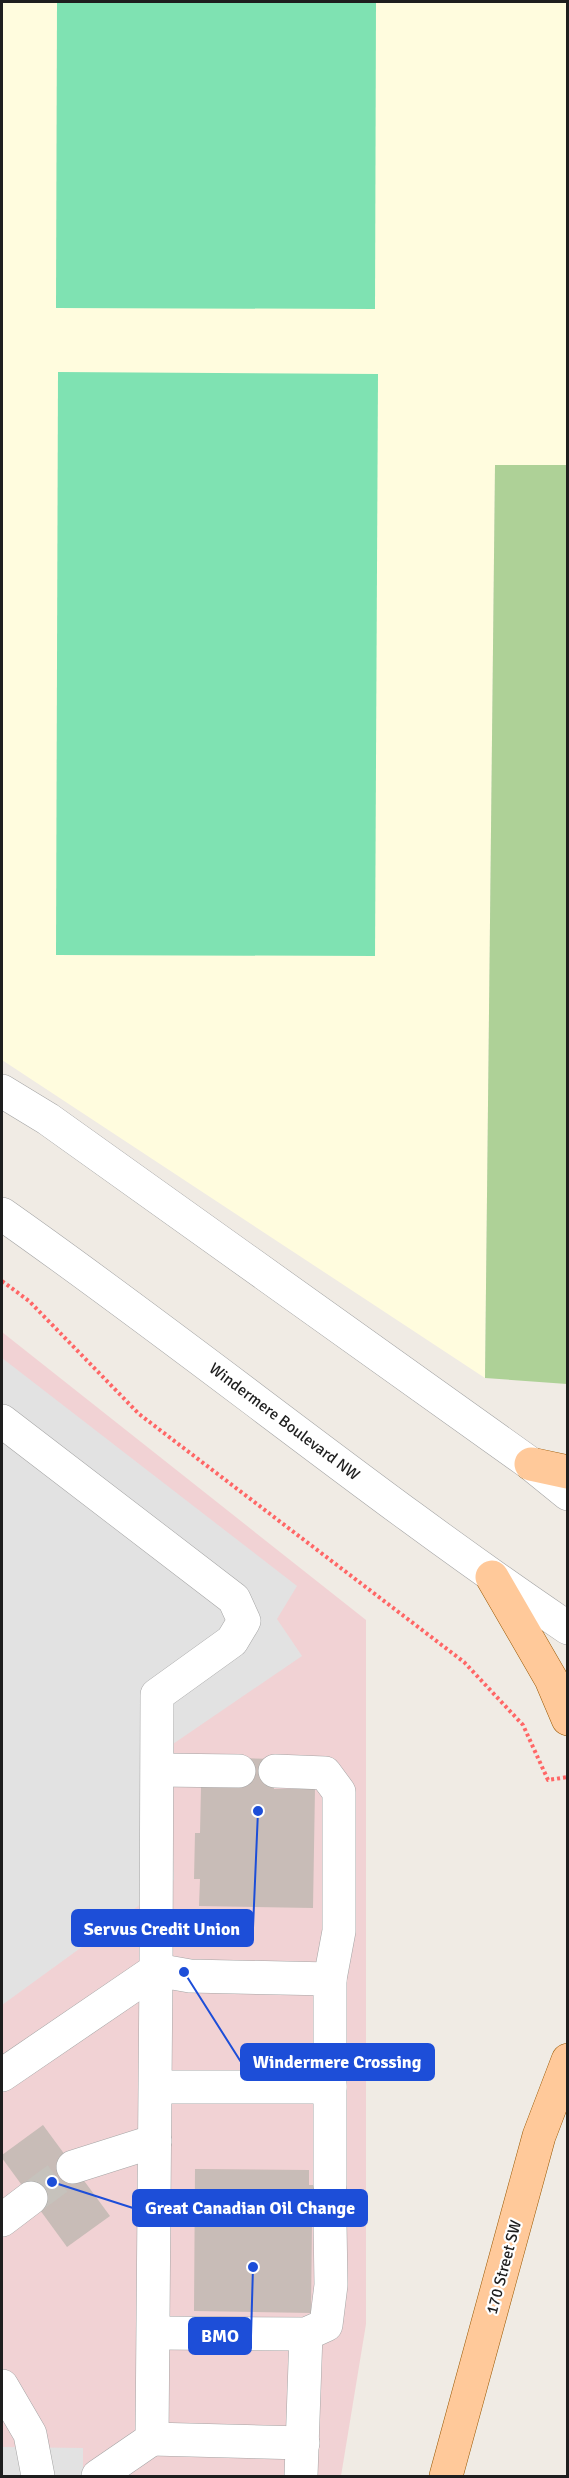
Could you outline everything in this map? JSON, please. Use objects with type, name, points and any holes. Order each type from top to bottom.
[{"type":"main road","points":[[531,1464],[567,1472]]},
{"type":"main road","points":[[492,1577],[551,1679],[567,1719]]},
{"type":"main road","name":"170 Street SW","points":[[446,2476],[539,2136],[567,2060]]},
{"type":"street","points":[[2,1091],[48,1119],[531,1464],[567,1494]]},
{"type":"street","name":"Windermere Boulevard NW","points":[[2,1214],[110,1290],[492,1577],[567,1628]]},
{"type":"street","points":[[2,1422],[234,1599],[244,1621],[232,1641],[157,1695],[159,1770],[155,2333],[152,2439]]},
{"type":"street","points":[[159,1770],[239,1771]]},
{"type":"street","points":[[275,1771],[325,1773],[339,1792],[339,1931],[330,1979],[330,2185]]},
{"type":"street","points":[[2,2075],[156,1970],[190,1976],[330,1979]]},
{"type":"street","points":[[156,2087],[330,2087]]},
{"type":"street","points":[[73,2167],[155,2141]]},
{"type":"street","points":[[2,2220],[31,2198]]},
{"type":"street","points":[[155,2333],[306,2334],[326,2325],[331,2284],[330,2223]]},
{"type":"street","points":[[301,2476],[306,2334]]},
{"type":"street","points":[[2,2386],[30,2434],[38,2476]]},
{"type":"street","points":[[98,2476],[152,2439],[303,2443]]},
{"type":"path","points":[[2,1281],[29,1301],[139,1414],[464,1662],[523,1725],[548,1780],[567,1777]]},
{"type":"shaded area","points":[[2,2],[567,2],[567,465],[495,465],[485,1378],[2,1060]]},
{"type":"shaded area","points":[[2,1332],[366,1620],[366,2324],[341,2476],[2,2476]]},
{"type":"shaded area","points":[[2,1358],[297,1586],[277,1619],[302,1656],[170,1746],[174,1880],[2,2005]]},
{"type":"shaded area","points":[[2,2447],[83,2448],[83,2476],[2,2476]]},
{"type":"green space","points":[[57,2],[376,2],[375,309],[56,308]]},
{"type":"green space","points":[[58,372],[378,374],[375,956],[56,955]]},
{"type":"green space","points":[[495,465],[567,465],[567,1384],[485,1378]]},
{"type":"building","points":[[239,1758],[275,1759],[274,1789],[315,1789],[313,1908],[199,1906],[200,1879],[194,1879],[195,1833],[200,1833],[201,1787],[238,1788]]},
{"type":"building","points":[[43,2125],[110,2216],[67,2247],[2,2158],[2,2155]]},
{"type":"building","points":[[195,2169],[309,2170],[309,2185],[335,2185],[334,2223],[312,2223],[311,2313],[194,2311]]},
{"type":"tunnel","points":[[31,2198],[73,2167]]},
{"type":"place","name":"Servus Credit Union","points":[[258,1811]]},
{"type":"place","name":"Windermere Crossing","points":[[184,1972]]},
{"type":"place","name":"Great Canadian Oil Change","points":[[52,2182]]},
{"type":"place","name":"BMO","points":[[253,2267]]}]
